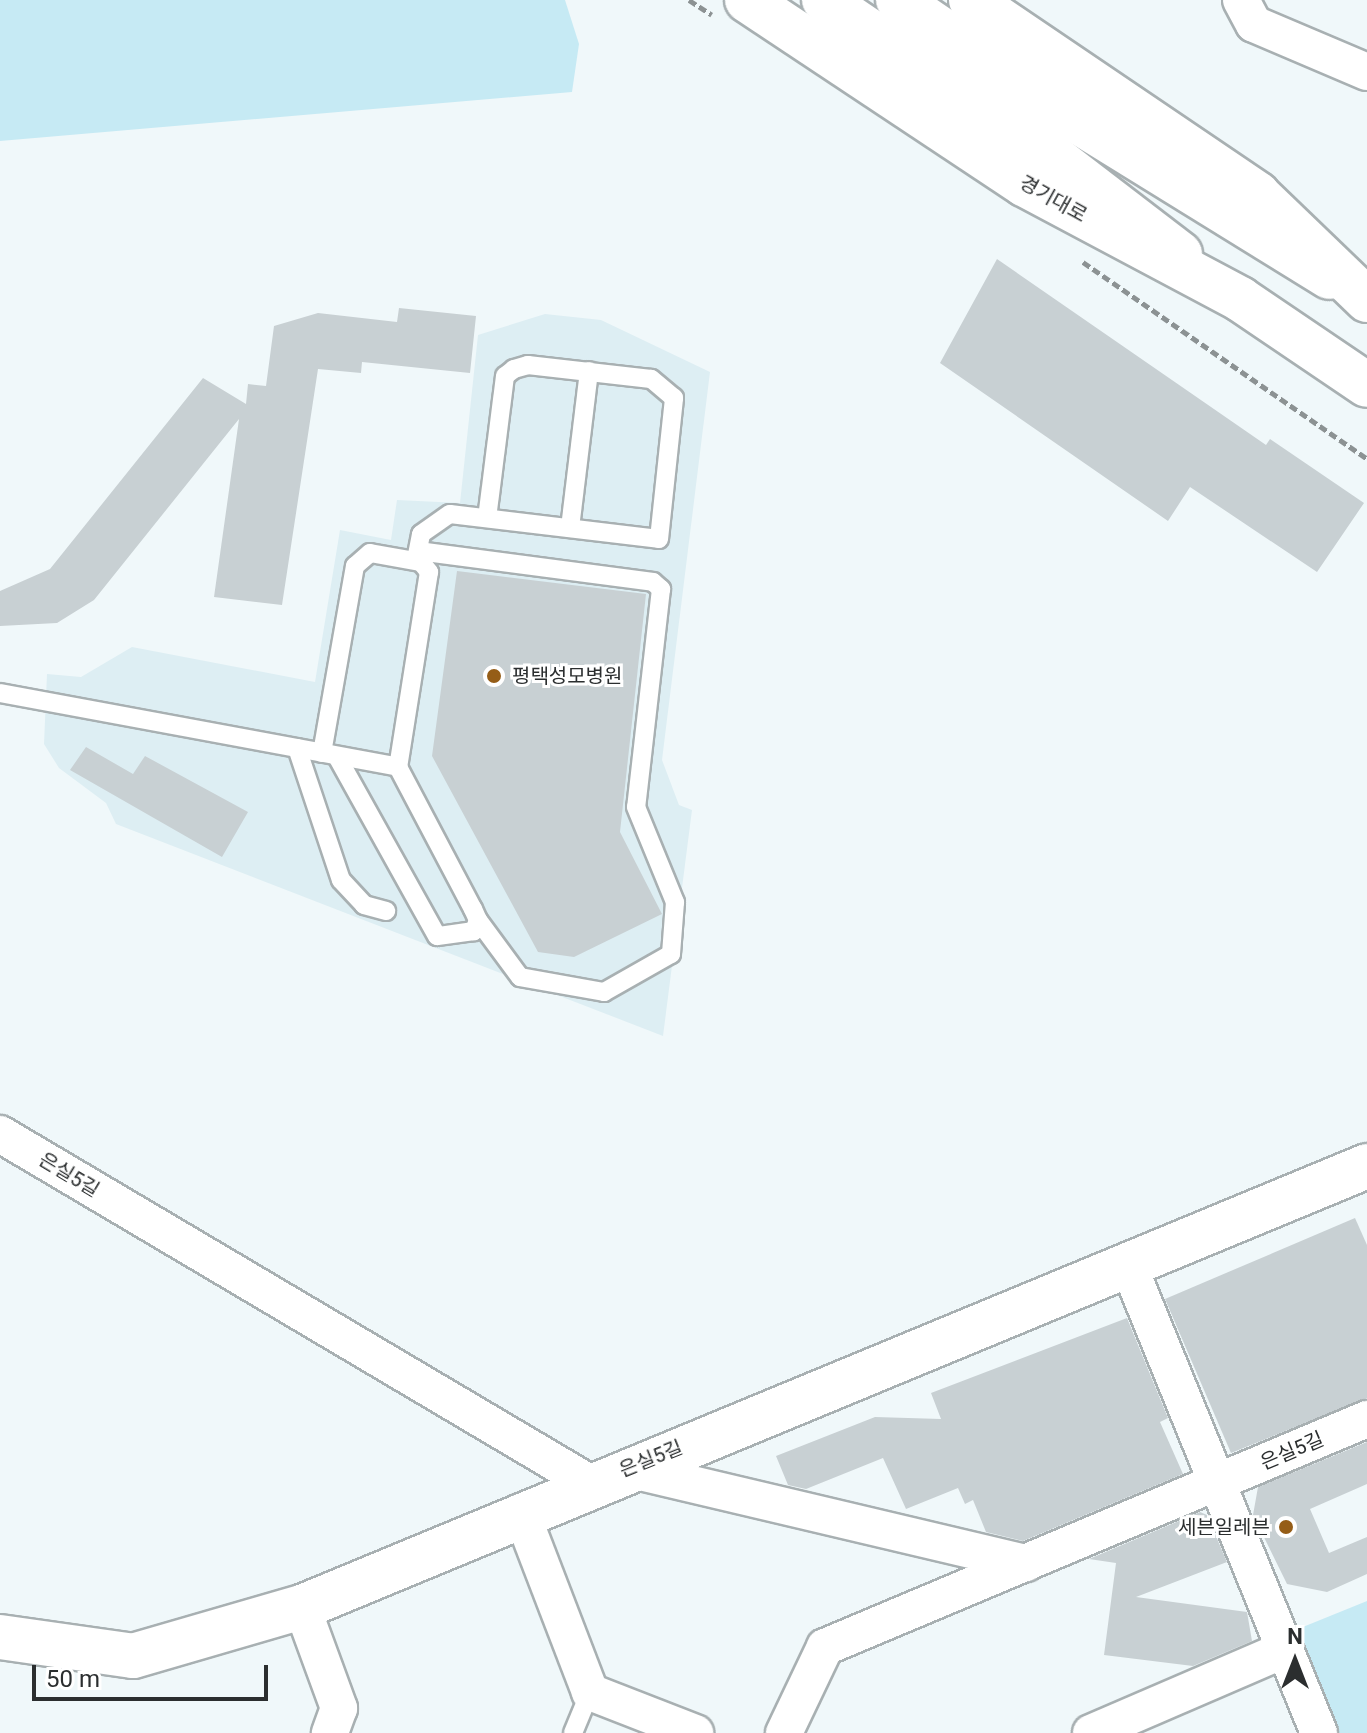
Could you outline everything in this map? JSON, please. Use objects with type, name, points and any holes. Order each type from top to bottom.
[{"type":"main road","name":"경기대로","points":[[747,0],[1024,184],[1240,299],[1367,385]]},
{"type":"main road","points":[[824,0],[1046,151],[1240,299]]},
{"type":"main road","points":[[898,0],[1064,113],[1365,299]]},
{"type":"main road","points":[[971,0],[1257,194],[1365,299]]},
{"type":"main road","name":"은실5길","points":[[610,1476],[1367,1166]]},
{"type":"main road","points":[[0,1637],[133,1656],[302,1607],[610,1476]]},
{"type":"street","points":[[1241,0],[1254,24],[1367,72]]},
{"type":"street","name":"은실5길","points":[[0,1134],[610,1476]]},
{"type":"street","points":[[1128,1264],[1319,1733]]},
{"type":"street","name":"은실5길","points":[[784,1733],[825,1647],[1367,1419]]},
{"type":"street","points":[[610,1476],[1026,1563]]},
{"type":"street","points":[[521,1512],[590,1692],[695,1733]]},
{"type":"street","points":[[302,1607],[339,1708],[330,1733]]},
{"type":"street","points":[[1091,1733],[1284,1650]]},
{"type":"lane","points":[[478,920],[474,931],[437,936],[330,754],[355,566],[370,553],[417,556],[653,582],[661,589],[636,807],[675,902],[671,954],[604,992],[520,977],[478,920],[398,767],[429,572],[417,556],[421,534],[434,521],[450,514],[659,539],[674,398],[651,379],[528,365],[505,376],[487,518]]},
{"type":"lane","points":[[570,528],[589,371]]},
{"type":"lane","points":[[0,693],[398,767]]},
{"type":"lane","points":[[297,748],[341,880],[364,905],[386,911]]},
{"type":"lane","points":[[573,1733],[590,1692]]},
{"type":"shaded area","points":[[0,0],[565,0],[579,44],[572,92],[0,141]]},
{"type":"shaded area","name":"평택성모병원","points":[[545,314],[601,320],[710,372],[662,760],[679,805],[692,810],[663,1036],[116,824],[106,803],[59,768],[44,744],[47,674],[81,677],[132,647],[315,682],[340,530],[391,540],[397,500],[460,503],[478,335]]},
{"type":"shaded area","points":[[1367,1601],[1367,1733],[1339,1733],[1293,1631]]},
{"type":"building","points":[[997,259],[1266,445],[1270,439],[1364,503],[1317,572],[1190,487],[1168,521],[940,363]]},
{"type":"building","points":[[399,308],[476,316],[470,373],[362,362],[361,373],[318,369],[282,605],[214,597],[239,419],[94,600],[57,623],[0,626],[0,591],[50,569],[203,378],[246,404],[248,384],[266,386],[274,326],[318,313],[397,322]]},
{"type":"building","name":"평택성모병원","points":[[457,571],[646,594],[620,832],[662,914],[574,957],[538,952],[432,756]]},
{"type":"building","points":[[86,747],[133,774],[145,756],[248,812],[222,857],[70,770]]},
{"type":"building","points":[[1355,1218],[1367,1245],[1367,1398],[1231,1453],[1165,1299]]},
{"type":"building","points":[[1127,1318],[1168,1418],[1160,1422],[1183,1474],[1023,1541],[986,1532],[973,1500],[965,1504],[958,1488],[906,1509],[883,1458],[806,1489],[788,1485],[776,1456],[875,1417],[941,1419],[931,1393]]},
{"type":"building","points":[[1367,1442],[1367,1484],[1310,1509],[1329,1553],[1367,1537],[1367,1574],[1327,1592],[1287,1584],[1253,1515],[1258,1487]]},
{"type":"building","points":[[1200,1512],[1207,1515],[1227,1562],[1136,1597],[1247,1612],[1252,1641],[1193,1666],[1104,1655],[1116,1563],[1089,1559]]},
{"type":"place","name":"평택성모병원","points":[[494,676]]},
{"type":"place","name":"세븐일레븐","points":[[1286,1527]]}]
